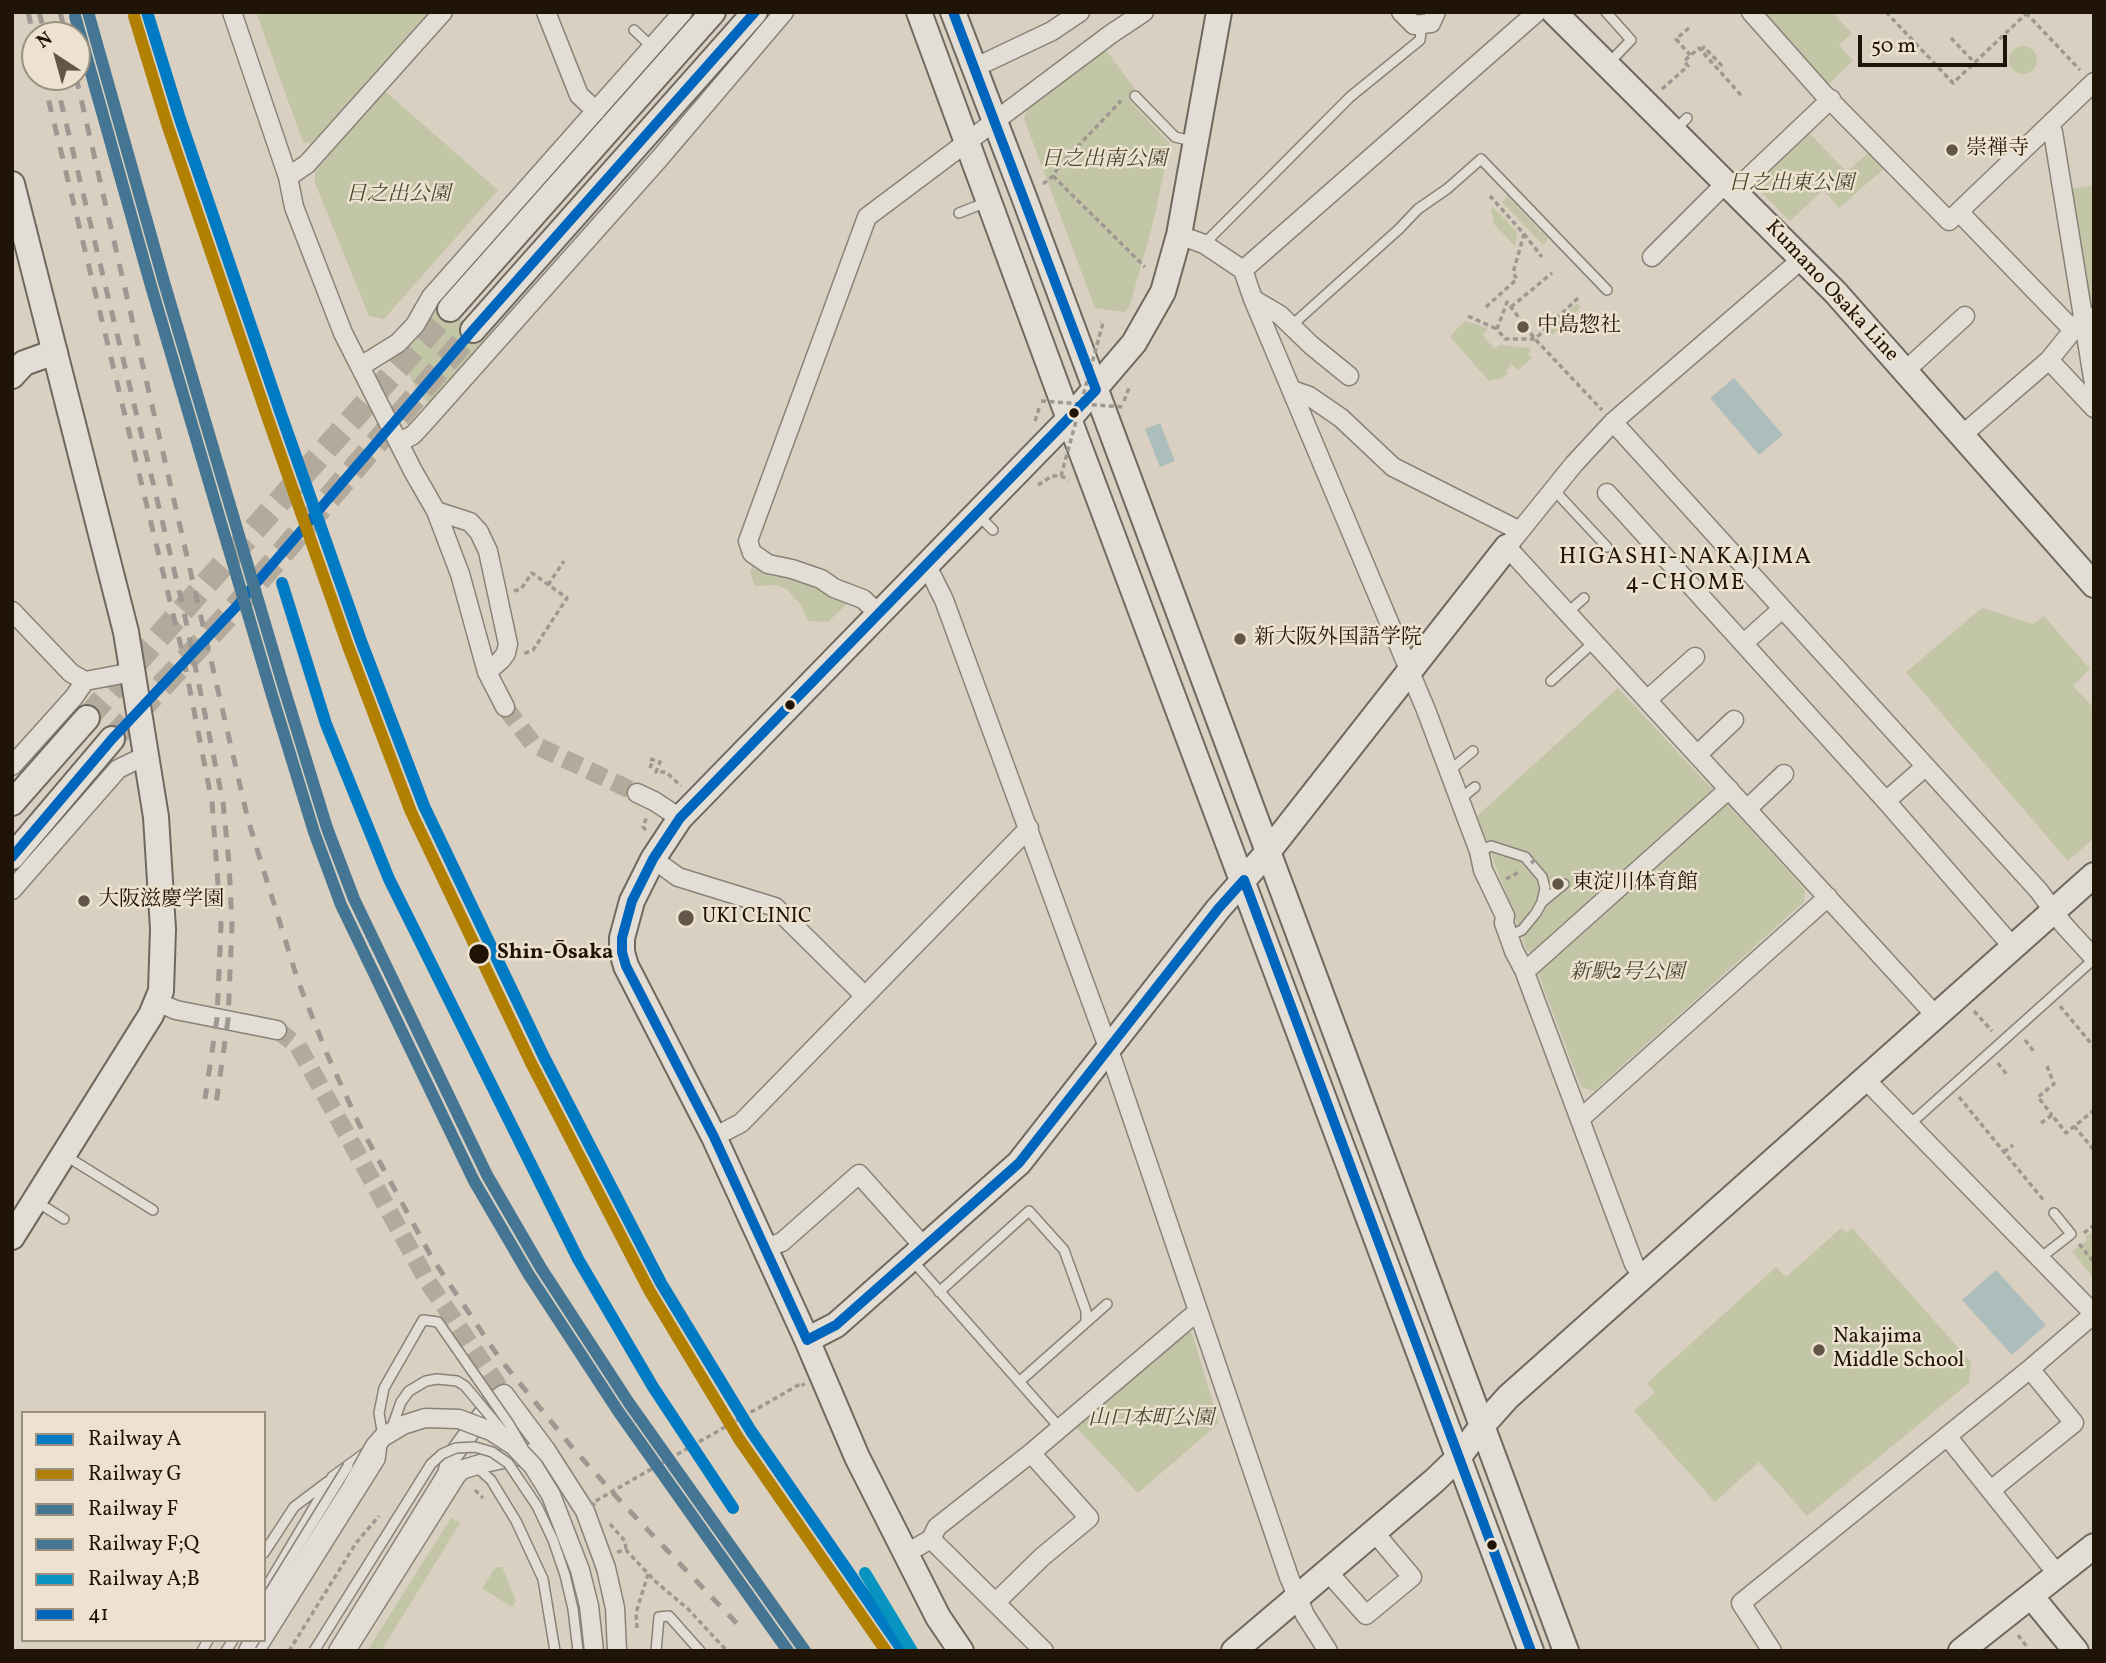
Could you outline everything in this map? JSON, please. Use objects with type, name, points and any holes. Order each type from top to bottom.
[{"type":"street","points":[[232,12],[288,177],[294,207],[343,333],[436,511],[460,574],[487,672],[505,707]]},
{"type":"street","points":[[288,177],[307,164],[443,12]]},
{"type":"street","points":[[546,12],[579,94],[596,111]]},
{"type":"street","points":[[361,366],[398,343],[415,325],[431,297],[683,12]]},
{"type":"street","points":[[450,309],[713,12]]},
{"type":"street","points":[[473,330],[755,12]]},
{"type":"street","points":[[400,442],[413,435],[425,422],[659,159],[784,12]]},
{"type":"street","points":[[919,12],[989,202],[1082,404],[1267,853],[1566,1651]]},
{"type":"street","points":[[953,12],[1024,197],[1082,404],[1244,880],[1531,1651]]},
{"type":"street","points":[[974,68],[1052,31],[1080,12]]},
{"type":"street","points":[[879,614],[863,599],[834,588],[821,579],[768,564],[750,551],[748,538],[867,217],[1144,12]]},
{"type":"street","points":[[961,1651],[938,1617],[856,1457],[807,1340],[714,1137],[626,966],[622,938],[632,901],[653,859],[680,818],[1082,404],[1134,343],[1149,320],[1166,284],[1179,235],[1219,12]]},
{"type":"street","points":[[1401,12],[1414,25],[1431,23],[1436,12]]},
{"type":"street","points":[[1243,270],[1536,12]]},
{"type":"street","name":"Kumano Osaka Line","points":[[1554,12],[1607,65],[1681,125],[1730,187],[1836,293],[2094,585]]},
{"type":"street","points":[[1751,12],[1949,221],[2093,83]]},
{"type":"street","points":[[1651,257],[1831,99]]},
{"type":"street","points":[[2048,127],[2053,132],[2094,384]]},
{"type":"street","points":[[12,1237],[146,1023],[157,1002],[162,973],[162,881],[156,817],[126,632],[14,200]]},
{"type":"street","points":[[1959,212],[2083,322]]},
{"type":"street","points":[[1179,235],[1204,244],[1243,270],[1421,698],[1479,851],[1483,870],[1505,916],[1509,936],[1634,1264],[1644,1278]]},
{"type":"street","points":[[807,1340],[836,1325],[1019,1163],[1217,909],[1267,853],[1553,489],[1613,422],[1802,259]]},
{"type":"street","points":[[1253,299],[1280,315],[1349,376]]},
{"type":"street","points":[[1905,371],[1965,316]]},
{"type":"street","points":[[1961,436],[2049,360],[2083,322]]},
{"type":"street","points":[[12,376],[24,363],[55,352]]},
{"type":"street","points":[[2049,360],[2094,408]]},
{"type":"street","points":[[1292,390],[1309,396],[1341,418],[1393,467],[1513,539],[1567,613],[1936,1016]]},
{"type":"street","points":[[1613,422],[2039,891],[2094,958]]},
{"type":"street","points":[[1606,493],[1886,801],[2012,946]]},
{"type":"street","points":[[436,511],[470,522],[479,532],[488,551],[508,643],[501,660],[487,672]]},
{"type":"street","points":[[926,564],[944,600],[1030,828],[1298,1597],[1305,1615],[1328,1651]]},
{"type":"street","points":[[1744,643],[1782,609]]},
{"type":"street","points":[[12,611],[71,673],[85,681],[133,672]]},
{"type":"street","points":[[1647,700],[1695,657]]},
{"type":"street","points":[[14,759],[75,697],[85,681]]},
{"type":"street","points":[[12,803],[87,718]]},
{"type":"street","points":[[1697,755],[1734,720]]},
{"type":"street","points":[[12,857],[112,739]]},
{"type":"street","points":[[12,890],[118,769],[147,755]]},
{"type":"street","points":[[1886,801],[1925,767]]},
{"type":"street","points":[[1747,808],[1784,774]]},
{"type":"street","points":[[1524,970],[1531,967],[1729,789]]},
{"type":"street","points":[[637,793],[680,818]]},
{"type":"street","points":[[714,1137],[741,1123],[1030,828]]},
{"type":"street","points":[[653,859],[678,877],[775,907],[864,995]]},
{"type":"street","points":[[1234,1651],[1458,1458],[1508,1397],[2094,875]]},
{"type":"street","points":[[1580,1119],[1828,897]]},
{"type":"street","points":[[157,1002],[176,1010],[277,1030]]},
{"type":"street","points":[[1772,1651],[1741,1604],[2094,1314],[1865,1079]]},
{"type":"street","points":[[765,1248],[782,1242],[859,1174],[917,1253]]},
{"type":"street","points":[[905,1553],[931,1539],[937,1527],[1060,1428],[1198,1311]]},
{"type":"street","points":[[1992,1490],[2074,1423],[2030,1369]]},
{"type":"street","points":[[338,1651],[447,1474],[451,1458],[491,1403],[504,1394],[546,1450],[585,1511],[615,1608],[617,1651]]},
{"type":"street","points":[[266,1622],[383,1438],[425,1418],[459,1419],[491,1431],[514,1446],[533,1466],[551,1495],[580,1570],[589,1606],[594,1651]]},
{"type":"street","points":[[1947,1436],[2058,1575]]},
{"type":"street","points":[[447,1474],[546,1450]]},
{"type":"street","points":[[995,1603],[1042,1557],[1089,1518],[1031,1452]]},
{"type":"street","points":[[1328,1572],[1366,1615],[1412,1577],[1374,1532]]},
{"type":"street","points":[[931,1539],[1044,1651]]},
{"type":"street","points":[[1961,1651],[2094,1546]]},
{"type":"street","points":[[2031,1596],[2076,1651]]},
{"type":"lane","points":[[1606,12],[1631,40],[1607,65]]},
{"type":"lane","points":[[1204,244],[1350,97],[1420,40],[1422,24]]},
{"type":"lane","points":[[634,30],[652,47]]},
{"type":"lane","points":[[1135,96],[1175,137],[1195,142]]},
{"type":"lane","points":[[1291,326],[1418,209],[1447,189],[1481,159],[1607,290]]},
{"type":"lane","points":[[959,213],[989,202]]},
{"type":"lane","points":[[1553,489],[1607,547]]},
{"type":"lane","points":[[975,513],[993,530]]},
{"type":"lane","points":[[1567,613],[1584,598]]},
{"type":"lane","points":[[1551,681],[1594,642]]},
{"type":"lane","points":[[1448,772],[1473,751]]},
{"type":"lane","points":[[1459,800],[1475,787]]},
{"type":"lane","points":[[1479,851],[1491,846],[1525,857],[1542,877],[1545,888],[1542,902],[1530,922],[1522,930],[1509,936]]},
{"type":"lane","points":[[1542,902],[1564,884]]},
{"type":"lane","points":[[1909,1125],[2094,958]]},
{"type":"lane","points":[[65,1155],[153,1210]]},
{"type":"lane","points":[[36,1201],[64,1219]]},
{"type":"lane","points":[[939,1292],[1029,1212],[1063,1250],[1086,1311],[1086,1321]]},
{"type":"lane","points":[[2039,1259],[2071,1234],[2054,1213]]},
{"type":"lane","points":[[917,1253],[939,1292],[1060,1428]]},
{"type":"lane","points":[[1019,1382],[1107,1304]]},
{"type":"lane","points":[[266,1642],[377,1466],[382,1454],[383,1438],[379,1413],[384,1388],[423,1320],[438,1322],[509,1424],[533,1466]]},
{"type":"lane","points":[[266,1550],[294,1507],[383,1438],[409,1391],[426,1381],[457,1381],[465,1386],[514,1446]]},
{"type":"lane","points":[[314,1651],[431,1464],[442,1454],[456,1448],[475,1447],[492,1452],[508,1463],[537,1506],[565,1575],[573,1609],[578,1651]]},
{"type":"lane","points":[[266,1599],[348,1466]]},
{"type":"lane","points":[[351,1651],[460,1478],[471,1467],[479,1469],[491,1480],[516,1521],[543,1578],[555,1651]]},
{"type":"lane","points":[[266,1588],[332,1478]]},
{"type":"lane","points":[[656,1651],[659,1618],[668,1616],[700,1651]]},
{"type":"path","points":[[1886,12],[1953,83],[2027,13],[2093,83]]},
{"type":"path","points":[[1689,28],[1676,39],[1690,55]]},
{"type":"path","points":[[1951,38],[1974,63]]},
{"type":"path","points":[[1658,93],[1688,66],[1684,61],[1699,48],[1701,50],[1704,47],[1724,68]]},
{"type":"path","points":[[1701,50],[1740,94],[1744,91]]},
{"type":"path","points":[[1024,197],[1053,176],[1059,166],[1130,91],[1135,96]]},
{"type":"path","points":[[1053,176],[1145,267]]},
{"type":"path","points":[[1490,196],[1542,257]]},
{"type":"path","points":[[1486,307],[1517,279],[1513,273],[1524,234]]},
{"type":"path","points":[[1511,307],[1552,273]]},
{"type":"path","points":[[1501,294],[1535,340],[1613,422]]},
{"type":"path","points":[[1468,316],[1497,329],[1505,339],[1535,340],[1578,299]]},
{"type":"path","points":[[1497,329],[1507,302]]},
{"type":"path","points":[[1034,489],[1052,476],[1062,477],[1103,323],[1100,322]]},
{"type":"path","points":[[1041,401],[1123,405],[1132,380]]},
{"type":"path","points":[[548,584],[564,561]]},
{"type":"path","points":[[498,596],[522,589],[532,573],[566,598],[533,650],[523,654]]},
{"type":"path","points":[[650,768],[652,759],[660,762],[656,772],[666,772],[677,782]]},
{"type":"path","points":[[643,827],[648,814]]},
{"type":"path","points":[[1504,880],[1520,872]]},
{"type":"path","points":[[2052,996],[2094,1047]]},
{"type":"path","points":[[1970,1006],[2002,1041]]},
{"type":"path","points":[[2047,1066],[2054,1084],[2038,1097],[2066,1133],[2093,1111]]},
{"type":"path","points":[[1951,1087],[2054,1213]]},
{"type":"path","points":[[2041,1123],[2052,1115]]},
{"type":"path","points":[[2074,1126],[2094,1150]]},
{"type":"path","points":[[2004,1153],[2013,1145]]},
{"type":"path","points":[[2076,1240],[2094,1262]]},
{"type":"path","points":[[595,1506],[592,1503],[802,1383],[804,1386]]},
{"type":"path","points":[[475,1490],[486,1502]]},
{"type":"path","points":[[289,1651],[356,1543],[383,1513]]},
{"type":"path","points":[[625,1541],[626,1550],[648,1574],[688,1609],[727,1651]]},
{"type":"path","points":[[601,1556],[626,1550]]},
{"type":"path","points":[[637,1638],[636,1613],[648,1574]]},
{"type":"path","points":[[2017,1633],[2028,1648]]},
{"type":"green space","name":"日之出公園","points":[[256,12],[431,12],[314,144],[303,142]]},
{"type":"green space","points":[[1762,12],[1832,12],[1852,33],[1839,45],[1853,61],[1827,86]]},
{"type":"green space","points":[[2023,46],[2033,50],[2037,60],[2033,70],[2023,74],[2013,70],[2009,60],[2013,50]]},
{"type":"green space","name":"日之出南公園","points":[[1105,49],[1138,93],[1130,101],[1170,144],[1152,227],[1129,308],[1124,312],[1095,308],[1024,119],[1027,109]]},
{"type":"green space","name":"日之出公園","points":[[385,91],[498,190],[384,319],[369,316],[315,183],[315,167]]},
{"type":"green space","name":"日之出東公園","points":[[1809,133],[1847,172],[1872,149],[1888,165],[1839,208],[1823,190],[1790,221],[1754,185]]},
{"type":"green space","points":[[2094,185],[2094,303],[2089,299],[2071,189]]},
{"type":"green space","points":[[1507,196],[1548,239],[1543,245],[1502,202]]},
{"type":"green space","points":[[1493,207],[1517,232],[1515,246],[1492,222],[1494,217],[1490,210]]},
{"type":"green space","points":[[439,300],[485,340],[429,403],[418,393],[400,356],[423,331]]},
{"type":"green space","points":[[1577,303],[1581,307],[1553,335],[1549,331]]},
{"type":"green space","points":[[1465,321],[1488,328],[1483,335],[1494,349],[1500,345],[1530,348],[1528,354],[1532,358],[1518,370],[1511,364],[1506,371],[1508,373],[1502,378],[1489,381],[1451,338]]},
{"type":"green space","points":[[754,562],[851,600],[828,622],[808,621],[801,605],[786,589],[777,585],[755,586],[750,572]]},
{"type":"green space","points":[[1982,608],[2033,624],[2044,616],[2090,669],[2073,686],[2094,708],[2094,838],[2068,861],[1906,672]]},
{"type":"green space","name":"東淀川体育館","points":[[1618,688],[1712,789],[1711,798],[1535,953],[1527,951],[1477,816]]},
{"type":"green space","name":"新駅2号公園","points":[[1725,801],[1805,890],[1804,902],[1594,1091],[1581,1087],[1536,968]]},
{"type":"green space","points":[[1841,1228],[1846,1233],[1852,1228],[1971,1362],[1969,1383],[1807,1516],[1759,1462],[1715,1502],[1634,1411],[1655,1392],[1647,1383],[1776,1267],[1786,1277]]},
{"type":"green space","points":[[2094,1230],[2094,1278],[2072,1252],[2087,1240],[2085,1237]]},
{"type":"green space","name":"山口本町公園","points":[[1183,1331],[1192,1333],[1219,1423],[1138,1493],[1074,1425]]},
{"type":"green space","points":[[451,1518],[460,1523],[381,1651],[367,1651]]},
{"type":"green space","points":[[496,1567],[502,1567],[516,1601],[512,1607],[482,1588]]},
{"type":"shaded area","points":[[1734,378],[1783,435],[1759,455],[1710,398]]},
{"type":"shaded area","points":[[1160,423],[1175,461],[1160,467],[1145,429]]},
{"type":"shaded area","points":[[1996,1270],[2046,1325],[2012,1355],[1962,1300]]},
{"type":"tunnel","points":[[87,718],[450,309]]},
{"type":"tunnel","points":[[112,739],[235,608],[473,330]]},
{"type":"tunnel","points":[[505,707],[533,744],[637,793]]},
{"type":"tunnel","points":[[277,1030],[298,1046],[428,1282],[504,1394]]},
{"type":"railway","points":[[28,12],[30,21]]},
{"type":"railway","points":[[39,12],[41,21]]},
{"type":"railway","points":[[60,12],[62,21]]},
{"type":"railway","points":[[46,91],[183,655],[212,802],[221,925],[217,1018],[205,1099]]},
{"type":"railway","points":[[58,91],[183,607],[223,802],[232,925],[228,1020],[216,1104]]},
{"type":"railway","points":[[79,91],[248,820],[298,981],[327,1054],[359,1124],[432,1258],[500,1359],[571,1446],[623,1504],[744,1631]]},
{"type":"rail line","name":"F","points":[[88,12],[164,282],[284,688],[327,828],[354,899],[487,1175],[541,1268],[629,1403],[805,1651]]},
{"type":"rail line","name":"A","points":[[147,12],[180,119],[281,414],[361,641],[424,806],[544,1057],[661,1283],[751,1431],[903,1651]]},
{"type":"rail line","name":"F;Q","points":[[75,16],[151,286],[271,692],[314,832],[341,905],[474,1181],[529,1275],[618,1411],[788,1651]]},
{"type":"rail line","name":"G","points":[[134,16],[167,124],[268,419],[348,646],[411,812],[531,1063],[649,1290],[739,1439],[886,1651]]},
{"type":"rail line","name":"A","points":[[282,583],[326,724],[389,879],[578,1259],[653,1387],[733,1508]]},
{"type":"rail line","name":"A;B","points":[[865,1573],[912,1651]]},
{"type":"transit line","name":"41","points":[[12,857],[112,739],[235,608],[473,330],[755,12]]},
{"type":"transit line","name":"41","points":[[807,1340],[714,1137],[626,966],[622,938],[632,901],[653,859],[680,818],[1096,390],[953,12]]},
{"type":"transit line","name":"41","points":[[1244,880],[1531,1651]]},
{"type":"transit line","name":"41","points":[[807,1340],[836,1325],[1019,1163],[1218,909],[1244,880]]},
{"type":"place","name":"崇禅寺","points":[[1952,150]]},
{"type":"place","name":"中島惣社","points":[[1523,327]]},
{"type":"place","name":"新大阪外国語学院","points":[[1240,639]]},
{"type":"place","name":"東淀川体育館","points":[[1558,884]]},
{"type":"place","name":"大阪滋慶学園","points":[[84,901]]},
{"type":"place","name":"UKI CLINIC","points":[[686,918]]},
{"type":"place","name":"Shin-Ōsaka","points":[[479,954]]},
{"type":"place","name":"Nakajima Middle School","points":[[1819,1350]]},
{"type":"district","name":"HIGASHI-NAKAJIMA 4-CHOME","points":[[1686,572]]}]
